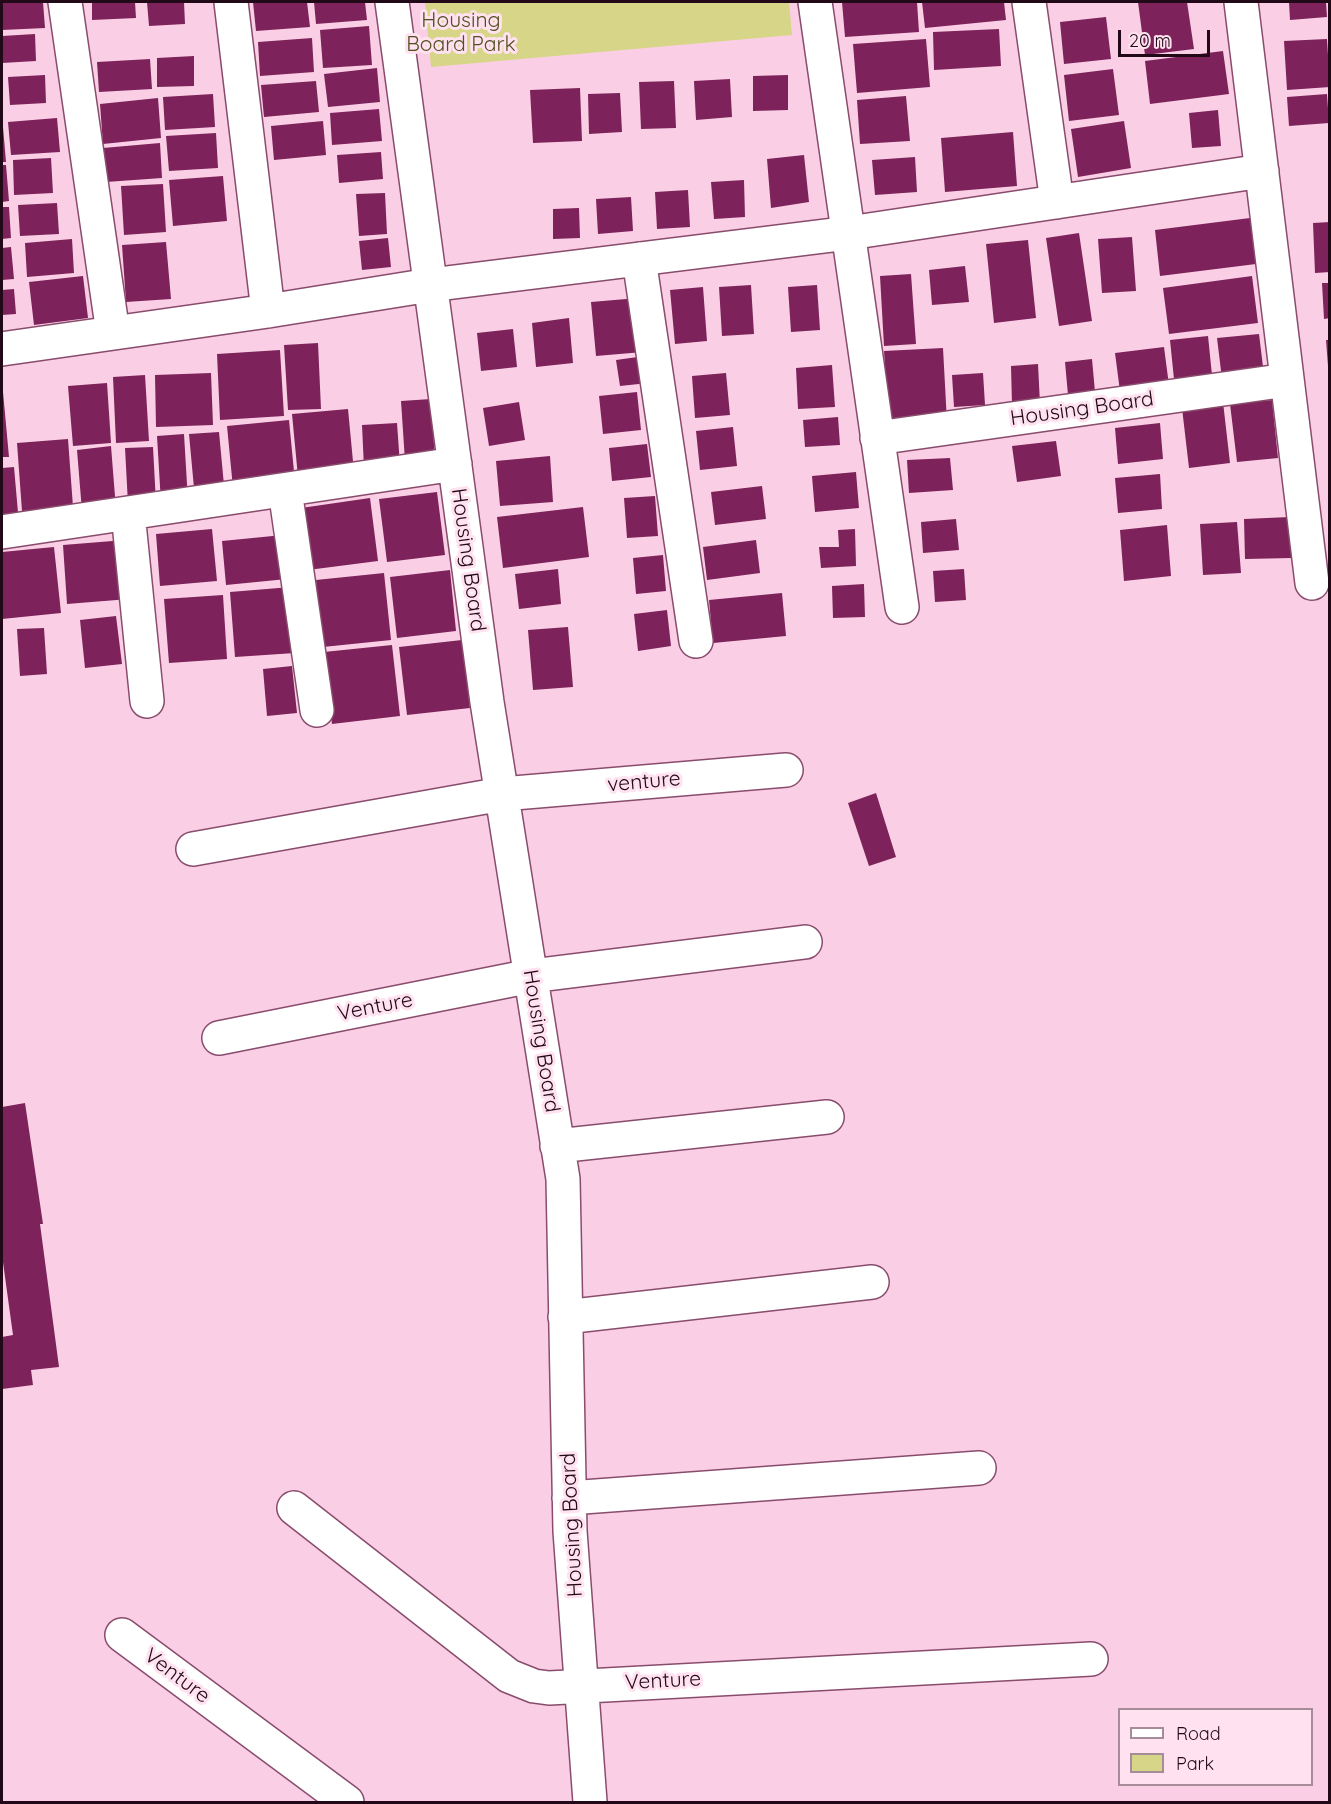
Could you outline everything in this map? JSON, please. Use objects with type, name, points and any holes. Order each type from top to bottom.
[{"type":"street","points":[[65,2],[113,333]]},
{"type":"street","points":[[231,2],[268,311]]},
{"type":"street","name":"Housing Board","points":[[392,2],[487,702],[563,1179],[570,1530],[590,1803]]},
{"type":"street","points":[[815,2],[902,607]]},
{"type":"street","points":[[1029,2],[1056,202]]},
{"type":"street","points":[[1241,2],[1312,583]]},
{"type":"street","points":[[2,349],[430,285],[849,233],[1262,171]]},
{"type":"street","points":[[639,259],[696,641]]},
{"type":"street","name":"Housing Board","points":[[877,438],[1287,380]]},
{"type":"street","points":[[2,532],[455,464]]},
{"type":"street","points":[[285,490],[317,710]]},
{"type":"street","points":[[128,513],[147,700]]},
{"type":"street","name":"venture","points":[[502,794],[786,770]]},
{"type":"street","points":[[193,849],[502,794]]},
{"type":"street","points":[[531,976],[805,942]]},
{"type":"street","name":"Venture","points":[[219,1038],[531,976]]},
{"type":"street","points":[[557,1146],[826,1117]]},
{"type":"street","points":[[566,1317],[872,1282]]},
{"type":"street","points":[[569,1498],[979,1468]]},
{"type":"street","name":"Venture","points":[[294,1508],[508,1676],[534,1686],[549,1688],[1091,1659]]},
{"type":"street","name":"Venture","points":[[122,1635],[347,1803]]},
{"type":"green space","name":"Housing Board Park","points":[[425,2],[789,2],[792,35],[431,67]]},
{"type":"building","points":[[2,2],[43,2],[45,28],[2,30]]},
{"type":"building","points":[[92,2],[135,2],[136,18],[92,20]]},
{"type":"building","points":[[147,2],[184,2],[185,24],[149,26]]},
{"type":"building","points":[[253,2],[307,2],[310,27],[256,31]]},
{"type":"building","points":[[314,2],[365,2],[367,20],[316,24]]},
{"type":"building","points":[[842,2],[917,2],[919,32],[845,37]]},
{"type":"building","points":[[922,2],[1004,2],[1006,20],[925,28]]},
{"type":"building","points":[[1138,2],[1187,2],[1194,49],[1145,55]]},
{"type":"building","points":[[1289,2],[1326,2],[1327,17],[1290,20]]},
{"type":"building","points":[[1106,17],[1111,59],[1064,64],[1060,22]]},
{"type":"building","points":[[369,26],[372,65],[323,68],[320,30]]},
{"type":"building","points":[[999,29],[1001,66],[934,70],[933,32]]},
{"type":"building","points":[[35,34],[36,61],[2,63],[2,36]]},
{"type":"building","points":[[312,38],[314,72],[260,76],[258,42]]},
{"type":"building","points":[[926,39],[930,87],[857,93],[853,44]]},
{"type":"building","points":[[1327,39],[1330,87],[1287,90],[1284,41]]},
{"type":"building","points":[[1223,51],[1229,94],[1150,104],[1145,61]]},
{"type":"building","points":[[194,56],[194,86],[157,87],[157,58]]},
{"type":"building","points":[[150,59],[152,89],[99,92],[97,62]]},
{"type":"building","points":[[377,68],[380,102],[328,107],[324,74]]},
{"type":"building","points":[[1113,69],[1119,115],[1069,121],[1064,75]]},
{"type":"building","points":[[45,75],[46,103],[10,105],[8,77]]},
{"type":"building","points":[[788,75],[788,110],[753,111],[753,76]]},
{"type":"building","points":[[730,79],[732,117],[696,120],[694,81]]},
{"type":"building","points":[[316,81],[319,112],[264,117],[261,85]]},
{"type":"building","points":[[674,81],[676,128],[641,129],[639,82]]},
{"type":"building","points":[[580,88],[582,141],[533,143],[530,90]]},
{"type":"building","points":[[620,93],[622,132],[589,134],[588,94]]},
{"type":"building","points":[[213,94],[215,127],[165,130],[163,97]]},
{"type":"building","points":[[1327,94],[1329,123],[1289,126],[1287,97]]},
{"type":"building","points":[[906,96],[910,141],[860,144],[857,100]]},
{"type":"building","points":[[158,98],[161,138],[103,144],[100,104]]},
{"type":"building","points":[[379,109],[382,141],[332,145],[330,113]]},
{"type":"building","points":[[1218,110],[1221,146],[1192,148],[1189,113]]},
{"type":"building","points":[[57,118],[60,152],[11,155],[8,122]]},
{"type":"building","points":[[323,121],[326,155],[274,160],[271,126]]},
{"type":"building","points":[[1124,121],[1131,168],[1078,177],[1071,129]]},
{"type":"building","points":[[3,127],[6,162],[2,162]]},
{"type":"building","points":[[1013,132],[1017,186],[945,192],[941,138]]},
{"type":"building","points":[[216,133],[218,168],[169,171],[166,136]]},
{"type":"building","points":[[160,143],[162,178],[106,182],[103,148]]},
{"type":"building","points":[[381,152],[383,179],[339,183],[337,155]]},
{"type":"building","points":[[804,155],[809,202],[771,208],[767,159]]},
{"type":"building","points":[[915,157],[917,192],[875,195],[872,160]]},
{"type":"building","points":[[51,158],[53,193],[14,195],[13,160]]},
{"type":"building","points":[[2,165],[6,165],[9,201],[2,202]]},
{"type":"building","points":[[223,176],[227,221],[173,226],[169,180]]},
{"type":"building","points":[[744,180],[745,217],[714,219],[711,182]]},
{"type":"building","points":[[163,184],[166,232],[124,235],[121,186]]},
{"type":"building","points":[[688,190],[690,227],[657,229],[655,192]]},
{"type":"building","points":[[385,193],[387,234],[359,236],[356,194]]},
{"type":"building","points":[[631,197],[633,231],[598,234],[596,199]]},
{"type":"building","points":[[57,203],[59,234],[20,236],[18,205]]},
{"type":"building","points":[[2,207],[9,207],[11,238],[2,239]]},
{"type":"building","points":[[579,208],[580,238],[553,239],[553,209]]},
{"type":"building","points":[[1250,218],[1256,264],[1160,276],[1155,230]]},
{"type":"building","points":[[1330,222],[1330,272],[1315,273],[1313,223]]},
{"type":"building","points":[[1079,233],[1092,321],[1059,326],[1046,238]]},
{"type":"building","points":[[1132,237],[1136,291],[1102,293],[1098,239]]},
{"type":"building","points":[[388,238],[391,267],[362,270],[359,241]]},
{"type":"building","points":[[72,239],[74,273],[27,277],[25,243]]},
{"type":"building","points":[[1028,240],[1036,318],[994,323],[986,244]]},
{"type":"building","points":[[166,242],[171,299],[126,302],[122,245]]},
{"type":"building","points":[[11,247],[14,279],[2,280],[2,248]]},
{"type":"building","points":[[965,266],[969,302],[932,305],[929,270]]},
{"type":"building","points":[[911,274],[916,344],[884,346],[880,276]]},
{"type":"building","points":[[83,276],[88,318],[34,325],[29,282]]},
{"type":"building","points":[[1252,276],[1258,323],[1169,334],[1163,288]]},
{"type":"building","points":[[1322,283],[1330,283],[1330,318],[1324,319]]},
{"type":"building","points":[[751,285],[754,334],[722,336],[719,287]]},
{"type":"building","points":[[817,285],[820,330],[791,332],[788,287]]},
{"type":"building","points":[[703,287],[707,341],[675,344],[670,290]]},
{"type":"building","points":[[14,289],[16,314],[2,315],[2,290]]},
{"type":"building","points":[[638,298],[643,352],[596,356],[591,302]]},
{"type":"building","points":[[569,318],[573,363],[536,367],[532,323]]},
{"type":"building","points":[[513,329],[517,367],[481,371],[477,333]]},
{"type":"building","points":[[1259,334],[1265,383],[1223,387],[1217,338]]},
{"type":"building","points":[[1208,336],[1213,385],[1175,389],[1170,340]]},
{"type":"building","points":[[1326,340],[1330,340],[1330,366],[1328,366]]},
{"type":"building","points":[[318,343],[321,409],[288,410],[284,345]]},
{"type":"building","points":[[1164,347],[1170,393],[1121,399],[1115,353]]},
{"type":"building","points":[[943,348],[947,422],[889,426],[884,351]]},
{"type":"building","points":[[280,350],[284,416],[220,420],[217,354]]},
{"type":"building","points":[[645,356],[648,383],[620,386],[616,360]]},
{"type":"building","points":[[1092,359],[1095,392],[1068,395],[1065,362]]},
{"type":"building","points":[[1038,364],[1040,404],[1012,405],[1011,366]]},
{"type":"building","points":[[832,365],[835,407],[798,409],[796,368]]},
{"type":"building","points":[[211,373],[213,425],[156,427],[155,375]]},
{"type":"building","points":[[726,373],[730,415],[695,418],[692,376]]},
{"type":"building","points":[[983,373],[985,405],[954,407],[952,375]]},
{"type":"building","points":[[145,375],[149,441],[116,443],[113,377]]},
{"type":"building","points":[[107,383],[111,443],[73,446],[68,386]]},
{"type":"building","points":[[3,392],[9,457],[2,457]]},
{"type":"building","points":[[637,392],[641,430],[603,434],[599,396]]},
{"type":"building","points":[[431,399],[435,459],[405,461],[401,401]]},
{"type":"building","points":[[1272,400],[1278,458],[1237,462],[1230,404]]},
{"type":"building","points":[[519,402],[525,440],[489,446],[483,408]]},
{"type":"building","points":[[1223,402],[1230,463],[1189,468],[1182,408]]},
{"type":"building","points":[[348,409],[354,472],[298,477],[292,414]]},
{"type":"building","points":[[838,417],[840,445],[805,447],[803,420]]},
{"type":"building","points":[[289,420],[295,482],[233,488],[227,426]]},
{"type":"building","points":[[397,423],[400,465],[364,468],[362,425]]},
{"type":"building","points":[[1160,423],[1163,459],[1118,464],[1115,428]]},
{"type":"building","points":[[733,427],[737,466],[700,470],[696,431]]},
{"type":"building","points":[[219,432],[225,496],[195,499],[189,434]]},
{"type":"building","points":[[184,434],[188,501],[161,503],[157,436]]},
{"type":"building","points":[[68,439],[73,507],[22,511],[17,443]]},
{"type":"building","points":[[1056,441],[1061,476],[1017,482],[1012,446]]},
{"type":"building","points":[[647,444],[651,477],[612,481],[609,448]]},
{"type":"building","points":[[111,446],[116,509],[82,511],[77,450]]},
{"type":"building","points":[[153,447],[156,503],[128,504],[125,448]]},
{"type":"building","points":[[550,456],[553,502],[500,506],[496,461]]},
{"type":"building","points":[[950,458],[953,490],[909,493],[907,460]]},
{"type":"building","points":[[14,467],[19,524],[2,526],[2,468]]},
{"type":"building","points":[[856,472],[859,508],[815,512],[812,476]]},
{"type":"building","points":[[1160,474],[1162,509],[1118,513],[1115,478]]},
{"type":"building","points":[[762,486],[766,519],[715,525],[711,492]]},
{"type":"building","points":[[437,492],[445,555],[387,562],[379,499]]},
{"type":"building","points":[[655,496],[658,536],[627,538],[624,498]]},
{"type":"building","points":[[370,498],[378,561],[308,570],[301,508]]},
{"type":"building","points":[[583,507],[589,557],[503,568],[497,517]]},
{"type":"building","points":[[1290,517],[1292,558],[1245,559],[1244,519]]},
{"type":"building","points":[[956,519],[959,550],[923,553],[921,522]]},
{"type":"building","points":[[1237,522],[1241,573],[1203,575],[1200,524]]},
{"type":"building","points":[[1167,525],[1171,576],[1124,581],[1120,530]]},
{"type":"building","points":[[212,529],[217,581],[160,586],[156,534]]},
{"type":"building","points":[[855,529],[856,566],[821,568],[819,547],[839,547],[838,530]]},
{"type":"building","points":[[283,535],[287,579],[226,585],[222,541]]},
{"type":"building","points":[[125,540],[129,599],[67,604],[63,545]]},
{"type":"building","points":[[756,540],[760,573],[707,580],[703,547]]},
{"type":"building","points":[[54,547],[61,613],[2,619],[2,552]]},
{"type":"building","points":[[663,555],[666,591],[636,594],[633,558]]},
{"type":"building","points":[[558,569],[561,604],[519,609],[515,574]]},
{"type":"building","points":[[964,569],[966,600],[935,602],[933,571]]},
{"type":"building","points":[[450,570],[456,631],[397,638],[390,577]]},
{"type":"building","points":[[384,573],[391,640],[323,647],[316,580]]},
{"type":"building","points":[[864,584],[865,617],[833,618],[832,586]]},
{"type":"building","points":[[291,587],[295,653],[235,657],[230,592]]},
{"type":"building","points":[[782,593],[786,636],[713,643],[709,600]]},
{"type":"building","points":[[223,595],[227,659],[169,663],[164,599]]},
{"type":"building","points":[[667,610],[671,646],[638,651],[634,614]]},
{"type":"building","points":[[116,616],[122,664],[85,668],[80,620]]},
{"type":"building","points":[[568,627],[573,687],[533,690],[528,630]]},
{"type":"building","points":[[44,628],[47,674],[20,676],[17,629]]},
{"type":"building","points":[[462,640],[470,708],[407,715],[399,647]]},
{"type":"building","points":[[392,645],[400,716],[332,724],[324,652]]},
{"type":"building","points":[[292,666],[297,713],[267,716],[263,669]]},
{"type":"building","points":[[876,793],[896,857],[869,866],[848,803]]},
{"type":"building","points":[[25,1103],[43,1224],[40,1224],[59,1367],[31,1370],[33,1385],[2,1389],[2,1337],[13,1335],[2,1255],[2,1107]]}]
